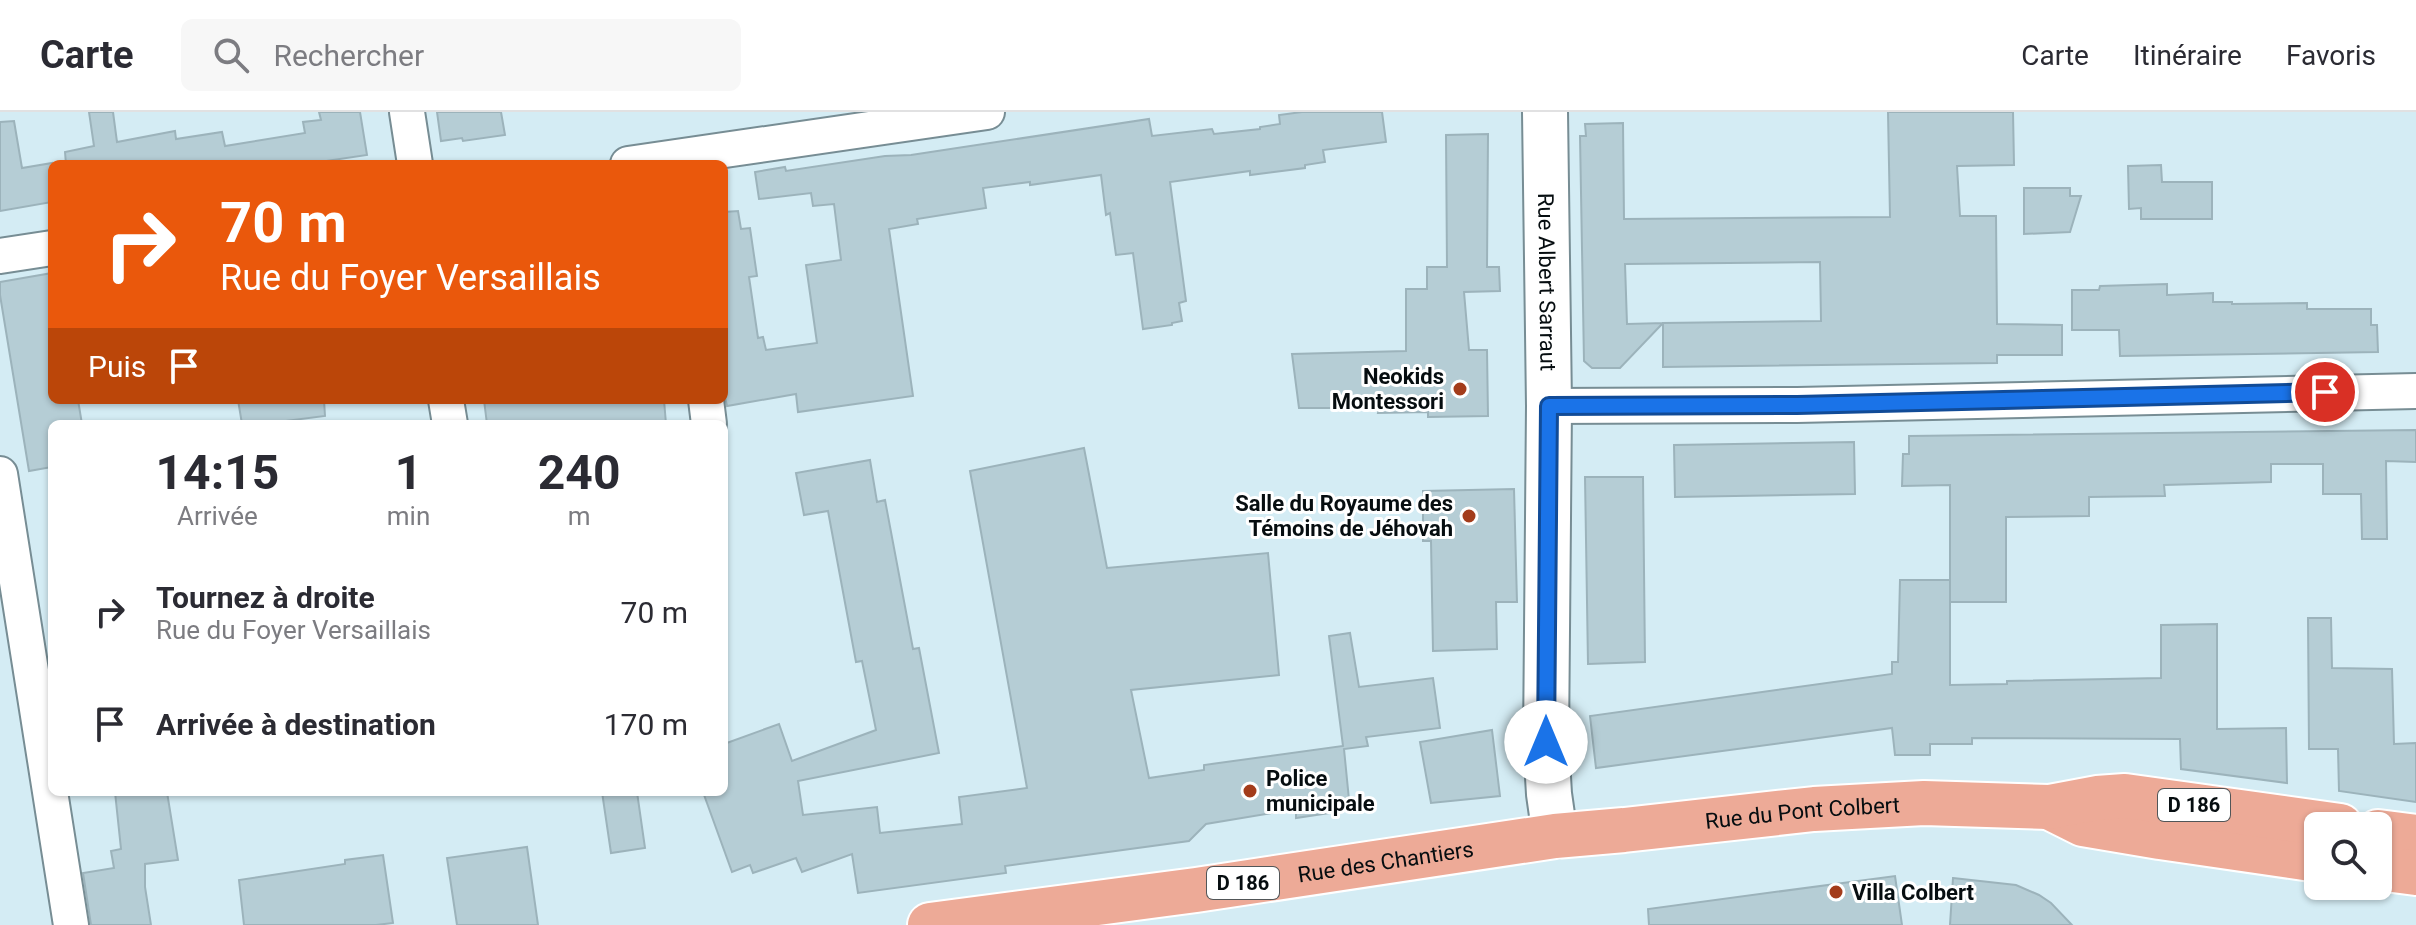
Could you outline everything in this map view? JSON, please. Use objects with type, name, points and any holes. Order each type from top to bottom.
[{"type":"main road","name":"Rue Albert Sarraut","points":[[1545,112],[1549,406],[1546,742],[1555,836]]},
{"type":"main road","name":"Rue du Pont Colbert","points":[[1555,836],[1814,809],[1924,803],[2049,807],[2125,796],[2304,821]]},
{"type":"main road","name":"Rue du Pont Colbert","points":[[2049,807],[2083,824],[2304,858]]},
{"type":"main road","points":[[2392,834],[2416,837]]},
{"type":"main road","name":"Rue des Chantiers","points":[[930,925],[1196,890],[1555,836]]},
{"type":"main road","points":[[2392,870],[2416,873]]},
{"type":"street","points":[[407,112],[414,160]]},
{"type":"street","points":[[677,160],[987,112]]},
{"type":"street","points":[[0,256],[48,249]]},
{"type":"street","points":[[1549,406],[1797,405],[2416,391]]},
{"type":"street","points":[[0,474],[48,779]]},
{"type":"street","points":[[51,796],[71,925]]},
{"type":"building","points":[[89,112],[113,112],[117,142],[175,131],[176,139],[222,132],[225,146],[305,133],[303,122],[321,120],[319,112],[360,112],[367,155],[333,160],[66,160],[65,152],[94,146]]},
{"type":"building","points":[[437,112],[501,112],[505,135],[441,141]]},
{"type":"building","points":[[1382,112],[1386,142],[1323,150],[1325,162],[1305,165],[1305,168],[1250,175],[1250,171],[1170,182],[1186,301],[1179,303],[1182,321],[1143,329],[1133,253],[1116,255],[1110,213],[1106,215],[1101,175],[983,188],[986,208],[917,219],[918,224],[889,229],[913,396],[798,412],[796,394],[727,406],[728,212],[738,211],[741,229],[750,228],[757,276],[749,277],[758,338],[763,337],[766,350],[817,343],[806,265],[841,260],[834,204],[813,206],[811,193],[759,199],[755,172],[911,155],[1149,119],[1152,136],[1212,129],[1214,134],[1260,129],[1280,124],[1279,115]]},
{"type":"building","points":[[1888,112],[2013,112],[2014,165],[1957,166],[1960,216],[1996,216],[1997,324],[2062,325],[2062,355],[1997,355],[1997,363],[1663,367],[1663,323],[1620,368],[1592,368],[1584,361],[1580,136],[1586,136],[1585,124],[1623,123],[1624,219],[1890,217]],"holes":[[[1820,262],[1821,321],[1627,324],[1625,264]]]},
{"type":"building","points":[[14,121],[22,168],[48,164],[48,203],[0,211],[0,122]]},
{"type":"building","points":[[1488,134],[1487,267],[1499,267],[1500,291],[1464,292],[1469,350],[1487,350],[1488,416],[1428,417],[1428,412],[1378,413],[1379,408],[1299,408],[1292,354],[1406,351],[1406,289],[1427,289],[1427,267],[1447,267],[1446,135]]},
{"type":"building","points":[[2161,165],[2162,182],[2212,182],[2212,219],[2141,219],[2141,208],[2129,209],[2128,166]]},
{"type":"building","points":[[2024,188],[2070,188],[2070,196],[2081,196],[2070,232],[2024,234]]},
{"type":"building","points":[[48,274],[48,404],[79,404],[81,420],[48,420],[48,468],[29,471],[0,282]]},
{"type":"building","points":[[2167,284],[2167,295],[2213,293],[2213,302],[2307,303],[2307,309],[2371,309],[2371,325],[2377,325],[2378,352],[2120,356],[2119,330],[2072,330],[2072,290]]},
{"type":"building","points":[[239,404],[324,404],[325,416],[294,420],[241,420]]},
{"type":"building","points":[[484,404],[664,404],[666,420],[486,420]]},
{"type":"building","points":[[2416,430],[2416,462],[2386,461],[2387,539],[2362,539],[2361,494],[2323,494],[2323,464],[2271,464],[2271,482],[2164,485],[2165,496],[2089,497],[2089,516],[2006,517],[2006,602],[1950,602],[1950,485],[1902,486],[1903,454],[1909,454],[1909,436]]},
{"type":"building","points":[[1854,442],[1855,494],[1675,497],[1674,445]]},
{"type":"building","points":[[1084,448],[1107,568],[1268,553],[1279,675],[1131,690],[1149,778],[1204,770],[1204,765],[1343,746],[1329,636],[1350,633],[1359,687],[1433,678],[1440,728],[1366,737],[1368,746],[1344,749],[1350,810],[1296,818],[1296,809],[1206,824],[1189,841],[1005,866],[1006,873],[858,893],[852,854],[802,872],[796,858],[753,873],[750,865],[732,872],[704,796],[728,796],[728,743],[779,724],[792,761],[876,730],[862,661],[856,662],[828,511],[804,515],[796,473],[870,460],[877,502],[885,500],[913,649],[919,648],[939,753],[798,781],[803,815],[877,807],[880,833],[962,824],[959,797],[1027,788],[970,471]]},
{"type":"building","points":[[1585,477],[1643,477],[1645,662],[1588,664]]},
{"type":"building","points":[[1514,489],[1517,602],[1496,602],[1497,649],[1433,651],[1431,541],[1423,541],[1423,491]]},
{"type":"building","points":[[1900,580],[1950,580],[1950,685],[2161,678],[2161,625],[2217,624],[2217,729],[2286,728],[2287,783],[2181,769],[2180,739],[1972,738],[1972,744],[1930,744],[1930,755],[1895,755],[1892,728],[1596,768],[1590,716],[1892,674],[1892,662],[1898,662]]},
{"type":"building","points":[[2308,618],[2331,618],[2332,668],[2392,669],[2394,744],[2416,743],[2416,802],[2339,791],[2338,749],[2309,749]]},
{"type":"building","points":[[1492,730],[1500,796],[1431,803],[1420,742]]},
{"type":"building","points":[[115,796],[168,796],[178,860],[145,864],[151,925],[91,925],[83,873],[114,868],[111,851],[121,849]]},
{"type":"building","points":[[603,796],[638,796],[645,848],[611,853]]},
{"type":"building","points":[[527,847],[538,925],[457,925],[447,858]]},
{"type":"building","points":[[383,855],[393,923],[244,925],[239,880]]},
{"type":"building","name":"Villa Colbert","points":[[1895,876],[1902,925],[1649,925],[1648,909]]},
{"type":"building","points":[[1953,878],[2016,885],[2051,903],[2072,925],[1950,925]]},
{"type":"place","name":"Neokids Montessori","points":[[1460,389]]},
{"type":"place","name":"Salle du Royaume des Témoins de Jéhovah","points":[[1469,516]]},
{"type":"place","name":"Police municipale","points":[[1250,791]]},
{"type":"place","name":"Villa Colbert","points":[[1836,892]]},
{"type":"route","points":[[1546,742],[1549,406],[1797,405],[2325,392]]}]
